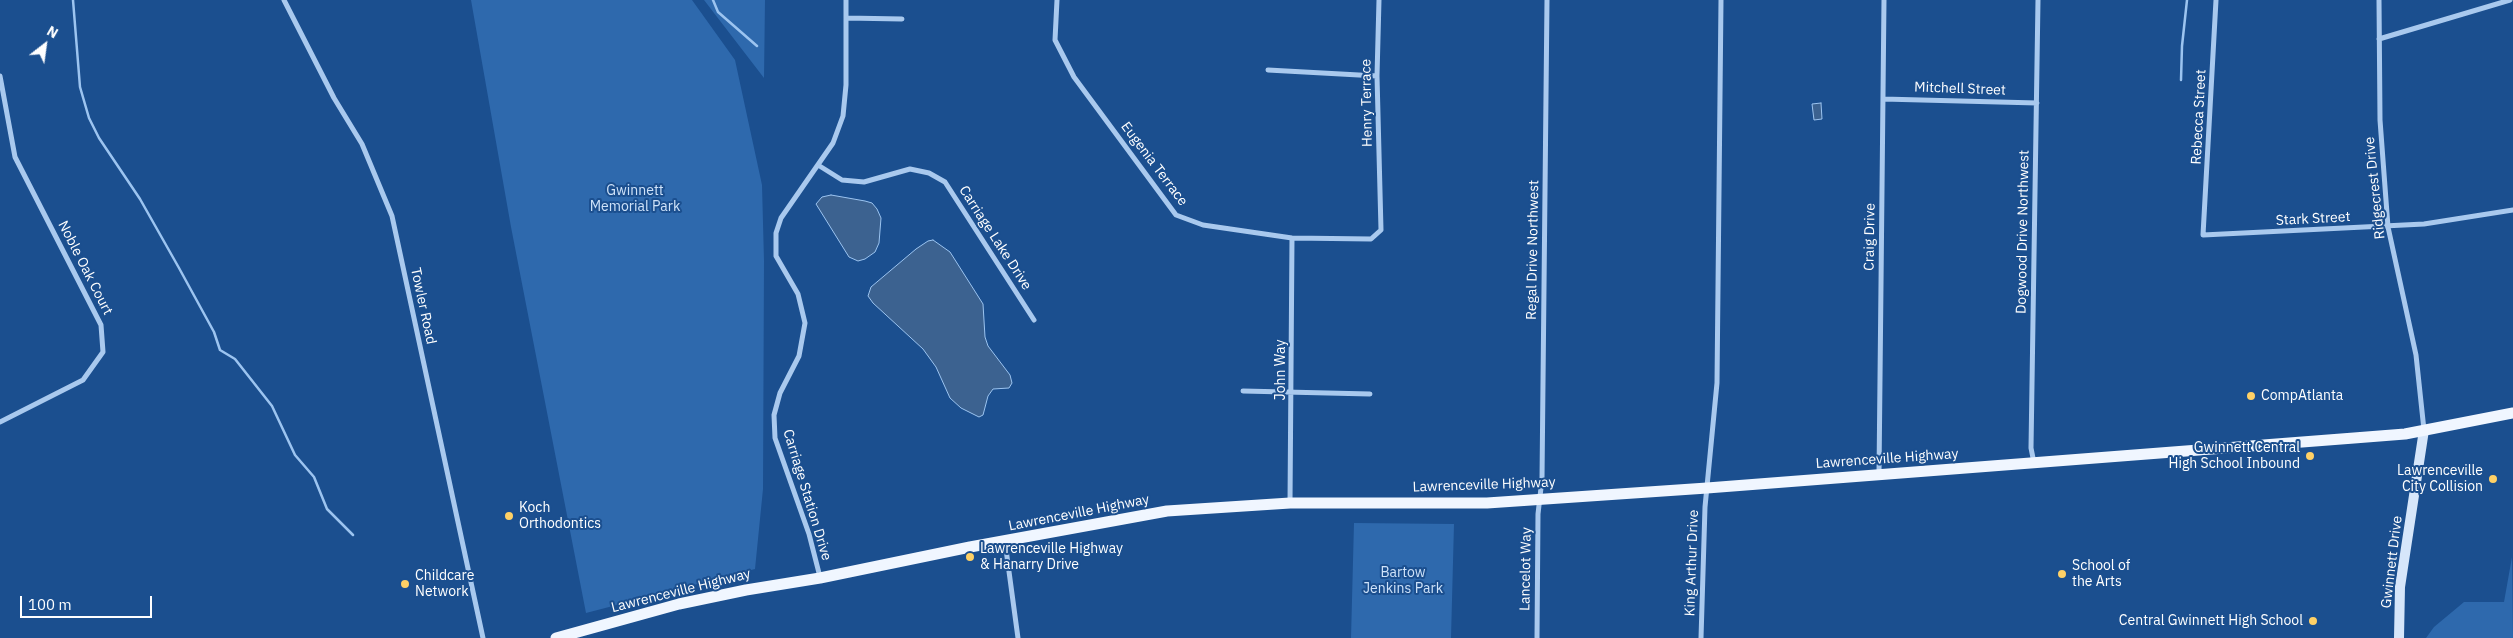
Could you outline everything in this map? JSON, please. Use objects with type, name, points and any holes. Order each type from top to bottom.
[{"type":"main road","name":"Lawrenceville Highway","points":[[556,638],[679,604],[746,590],[820,578],[970,547],[1167,511],[1290,503],[1487,503],[1707,488],[2354,438],[2424,430],[2513,413]]},
{"type":"street","name":"Towler Road","points":[[284,0],[302,39],[362,144],[392,216],[483,638]]},
{"type":"street","name":"Carriage Station Drive","points":[[820,578],[809,534],[775,438],[774,415],[780,393],[799,356],[805,323],[798,294],[776,256],[776,233],[781,218],[833,143],[842,116],[846,85],[846,0]]},
{"type":"street","name":"Eugenia Terrace","points":[[1057,0],[1055,40],[1074,77],[1176,215],[1203,225],[1292,238],[1371,239],[1381,230],[1380,206]]},
{"type":"street","name":"Henry Terrace","points":[[1379,0],[1377,76],[1380,206]]},
{"type":"street","name":"Regal Drive Northwest","points":[[1540,500],[1542,479],[1547,0]]},
{"type":"street","points":[[1707,488],[1716,383],[1721,0]]},
{"type":"street","name":"Craig Drive","points":[[1879,474],[1884,0]]},
{"type":"street","name":"Dogwood Drive Northwest","points":[[2034,463],[2030,448],[2038,0]]},
{"type":"street","name":"Rebecca Street","points":[[2204,235],[2216,0]]},
{"type":"street","name":"Ridgecrest Drive","points":[[2378,0],[2382,160],[2388,227],[2416,355],[2424,430]]},
{"type":"street","points":[[2379,38],[2510,0]]},
{"type":"street","points":[[846,18],[902,19]]},
{"type":"street","points":[[1268,70],[1377,76]]},
{"type":"street","name":"Noble Oak Court","points":[[0,76],[15,157],[101,325],[103,352],[83,380],[0,422]]},
{"type":"street","name":"Mitchell Street","points":[[1883,99],[2037,103]]},
{"type":"street","name":"Carriage Lake Drive","points":[[818,165],[842,180],[864,182],[910,170],[929,173],[945,182],[1034,320]]},
{"type":"street","name":"Stark Street","points":[[2204,235],[2388,227],[2424,224],[2513,210]]},
{"type":"street","name":"John Way","points":[[1290,503],[1292,238]]},
{"type":"street","points":[[1243,392],[1292,391],[1370,394]]},
{"type":"street","name":"Gwinnett Drive","points":[[2399,638],[2400,587],[2424,430]]},
{"type":"street","name":"King Arthur Drive","points":[[1701,638],[1707,488]]},
{"type":"street","name":"Lancelot Way","points":[[1537,638],[1540,500]]},
{"type":"street","points":[[1005,542],[1018,638]]},
{"type":"green space","name":"Gwinnett Memorial Park","points":[[471,0],[692,0],[735,60],[762,185],[764,261],[763,489],[755,569],[586,613],[511,227]]},
{"type":"green space","points":[[704,0],[765,0],[764,78]]},
{"type":"green space","name":"Bartow Jenkins Park","points":[[1354,523],[1454,524],[1451,638],[1351,638]]},
{"type":"green space","points":[[2512,557],[2513,638],[2426,638],[2434,627],[2464,602],[2504,602]]},
{"type":"shaded area","points":[[1821,103],[1822,119],[1814,120],[1812,104]]},
{"type":"shaded area","points":[[831,195],[872,203],[877,209],[881,218],[879,243],[875,252],[865,259],[858,261],[849,257],[816,204],[822,197]]},
{"type":"shaded area","points":[[933,240],[950,252],[983,304],[985,337],[988,346],[1010,375],[1012,383],[1009,388],[993,389],[988,396],[983,415],[979,417],[961,408],[950,398],[936,367],[923,349],[873,303],[868,296],[871,287],[916,249]]},
{"type":"waterway","points":[[73,0],[80,87],[89,118],[99,138],[140,199],[214,332],[220,350],[235,359],[272,406],[295,455],[314,477],[327,509],[353,535]]},
{"type":"waterway","points":[[713,0],[718,12],[757,46]]},
{"type":"waterway","points":[[2181,80],[2182,46],[2187,0]]},
{"type":"place","name":"CompAtlanta","points":[[2251,396]]},
{"type":"place","name":"Gwinnett Central High School Inbound","points":[[2310,456]]},
{"type":"place","name":"Lawrenceville City Collision","points":[[2493,479]]},
{"type":"place","name":"Koch Orthodontics","points":[[509,516]]},
{"type":"place","name":"Lawrenceville Highway & Hanarry Drive","points":[[970,557]]},
{"type":"place","name":"School of the Arts","points":[[2062,574]]},
{"type":"place","name":"Childcare Network","points":[[405,584]]},
{"type":"place","name":"Central Gwinnett High School","points":[[2313,621]]}]
